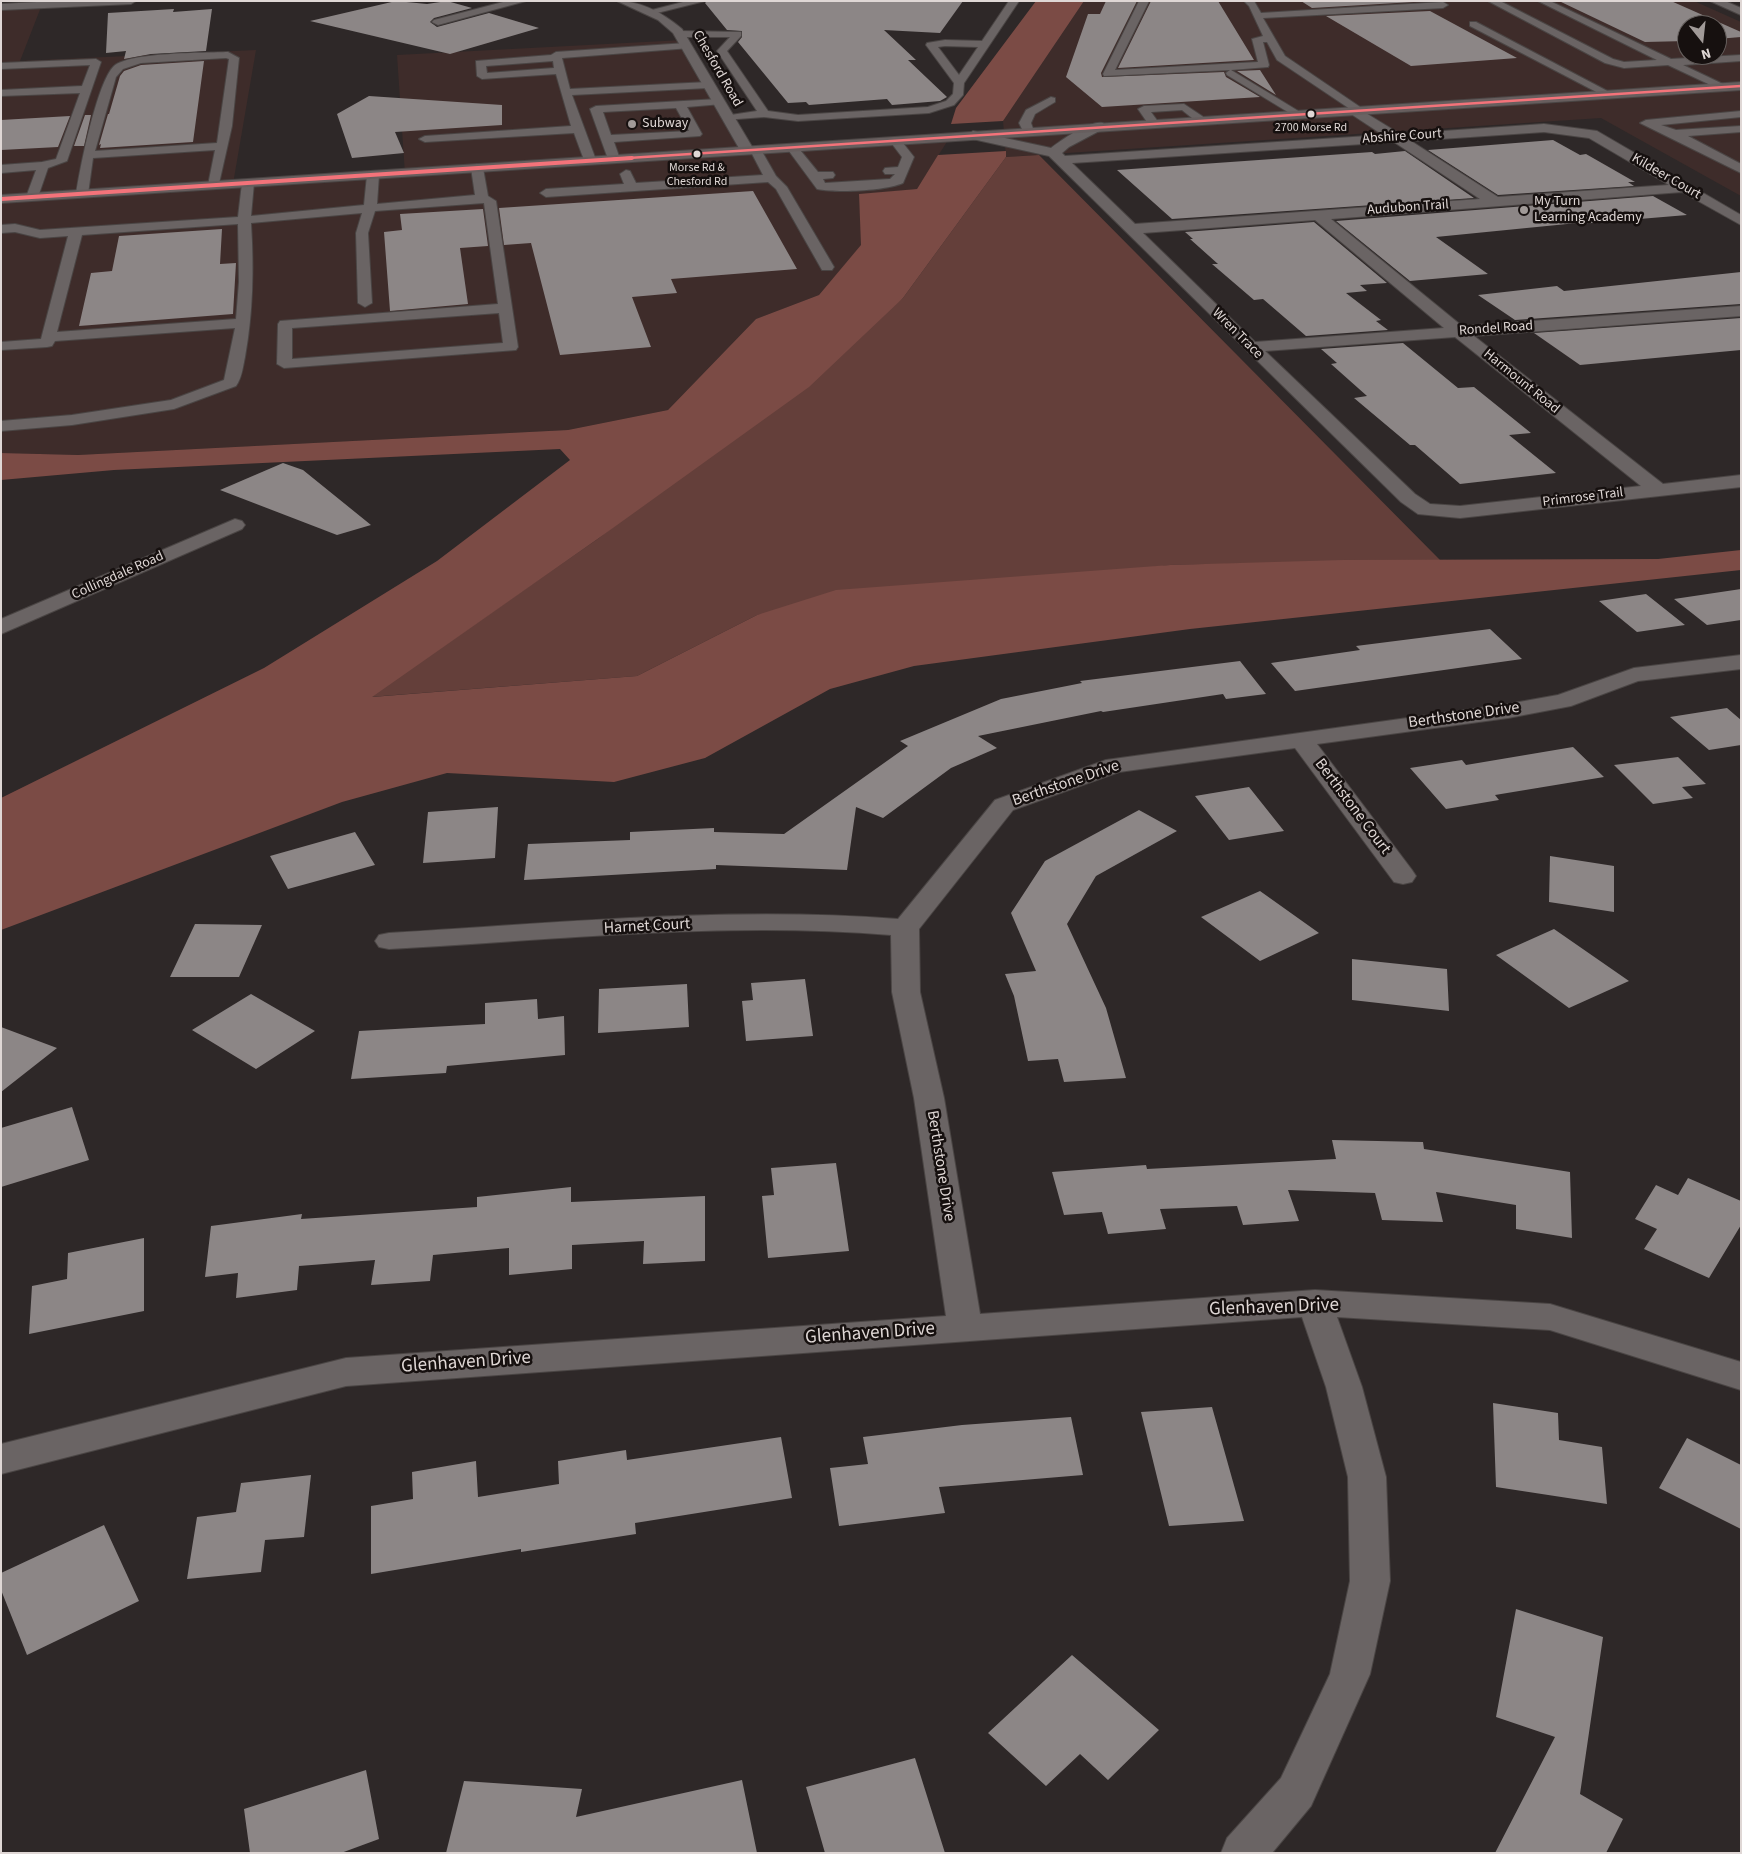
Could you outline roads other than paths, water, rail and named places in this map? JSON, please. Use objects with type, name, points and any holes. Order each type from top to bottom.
[{"type":"main road","points":[[1,199],[1098,126],[1741,86]]},
{"type":"street","points":[[1,8],[131,1]]},
{"type":"street","points":[[438,22],[521,1]]},
{"type":"street","name":"Chesford Road","points":[[622,1],[670,23],[680,34],[718,102],[726,121],[751,150]]},
{"type":"street","points":[[1715,1],[1741,12]]},
{"type":"street","points":[[1358,111],[1495,202]]},
{"type":"street","points":[[973,135],[1058,156],[1064,144],[1098,126]]},
{"type":"street","name":"Abshire Court","points":[[1058,156],[1544,128],[1592,134]]},
{"type":"street","name":"Kildeer Court","points":[[1592,134],[1741,221]]},
{"type":"street","name":"Wren Trace","points":[[1058,156],[1250,347],[1408,498],[1425,510]]},
{"type":"street","name":"Audubon Trail","points":[[1132,229],[1684,188]]},
{"type":"street","name":"Harmount Road","points":[[1318,215],[1459,332],[1657,489]]},
{"type":"street","name":"Rondel Road","points":[[1250,347],[1741,312]]},
{"type":"street","name":"Primrose Trail","points":[[1425,510],[1460,512],[1741,481]]},
{"type":"street","name":"Collingdale Road","points":[[3,625],[236,525]]},
{"type":"street","name":"Berthstone Drive","points":[[965,1328],[930,1098],[906,992],[905,928],[1004,805],[1116,764],[1554,703],[1596,690],[1634,675],[1741,662]]},
{"type":"street","name":"Berthstone Court","points":[[1301,738],[1403,876]]},
{"type":"street","name":"Harnet Court","points":[[389,941],[742,921],[831,922],[905,928]]},
{"type":"street","points":[[1243,1853],[1296,1792],[1350,1674],[1370,1582],[1367,1477],[1344,1387],[1315,1303]]},
{"type":"street","name":"Glenhaven Drive","points":[[1,1460],[346,1372],[1315,1303],[1550,1317],[1741,1376]]},
{"type":"lane","points":[[649,12],[701,1]]},
{"type":"lane","points":[[726,121],[764,114],[798,118],[929,110],[950,102],[958,95],[959,82],[1014,1]]},
{"type":"lane","points":[[1144,1],[1108,74],[1264,65],[1257,39],[1270,39]]},
{"type":"lane","points":[[1248,1],[1253,5],[1257,16],[1281,58],[1358,111]]},
{"type":"lane","points":[[1492,1],[1609,61],[1624,65],[1741,58]]},
{"type":"lane","points":[[1542,1],[1721,88]]},
{"type":"lane","points":[[1257,16],[1443,5]]},
{"type":"lane","points":[[1473,24],[1610,95]]},
{"type":"lane","points":[[680,34],[738,34],[722,51],[764,114]]},
{"type":"lane","points":[[959,82],[931,45],[945,43],[985,44]]},
{"type":"lane","points":[[559,71],[482,76],[480,63],[555,58],[556,55],[561,54],[686,46]]},
{"type":"lane","points":[[1639,48],[1658,47]]},
{"type":"lane","points":[[82,194],[88,155],[111,78],[119,67],[140,60],[228,55],[234,58],[222,146],[214,185]]},
{"type":"lane","points":[[555,58],[590,160]]},
{"type":"lane","points":[[1,66],[96,62],[61,161],[43,166],[1,169]]},
{"type":"lane","points":[[1231,73],[1296,114]]},
{"type":"lane","points":[[566,92],[708,85]]},
{"type":"lane","points":[[1,93],[87,89]]},
{"type":"lane","points":[[1694,89],[1712,97]]},
{"type":"lane","points":[[1165,97],[1176,106]]},
{"type":"lane","points":[[1028,131],[1025,123],[1030,112],[1051,100]]},
{"type":"lane","points":[[632,187],[607,140],[596,109],[718,102]]},
{"type":"lane","points":[[607,140],[696,134],[696,124],[680,104]]},
{"type":"lane","points":[[1153,123],[1144,109],[1184,106],[1201,120]]},
{"type":"lane","points":[[1729,106],[1741,112]]},
{"type":"lane","points":[[1741,112],[1646,122],[1674,134],[1741,169]]},
{"type":"lane","points":[[425,139],[578,129]]},
{"type":"lane","points":[[1674,134],[1741,129]]},
{"type":"lane","points":[[792,147],[822,186],[892,183],[898,180],[908,157],[895,140]]},
{"type":"lane","points":[[88,155],[222,146]]},
{"type":"lane","points":[[751,150],[771,178],[781,187],[827,267]]},
{"type":"lane","points":[[32,197],[43,166]]},
{"type":"lane","points":[[477,168],[482,198]]},
{"type":"lane","points":[[877,172],[902,170]]},
{"type":"lane","points":[[815,176],[846,174]]},
{"type":"lane","points":[[365,303],[362,233],[370,208],[373,175]]},
{"type":"lane","points":[[546,193],[771,178]]},
{"type":"lane","points":[[1,426],[72,420],[174,404],[230,384],[239,355],[244,323],[247,269],[244,220],[248,183]]},
{"type":"lane","points":[[1,229],[15,228],[40,234],[76,232],[244,220],[482,198],[490,202],[511,347],[284,364],[285,324],[505,308]]},
{"type":"lane","points":[[1,346],[47,343],[76,232]]},
{"type":"lane","points":[[49,338],[244,323]]},
{"type":"place","name":"2700 Morse Rd","points":[[1311,114]]},
{"type":"place","name":"Subway","points":[[632,124]]},
{"type":"place","name":"Morse Rd & Chesford Rd","points":[[697,154]]},
{"type":"place","name":"My Turn Learning Academy","points":[[1524,210]]}]
